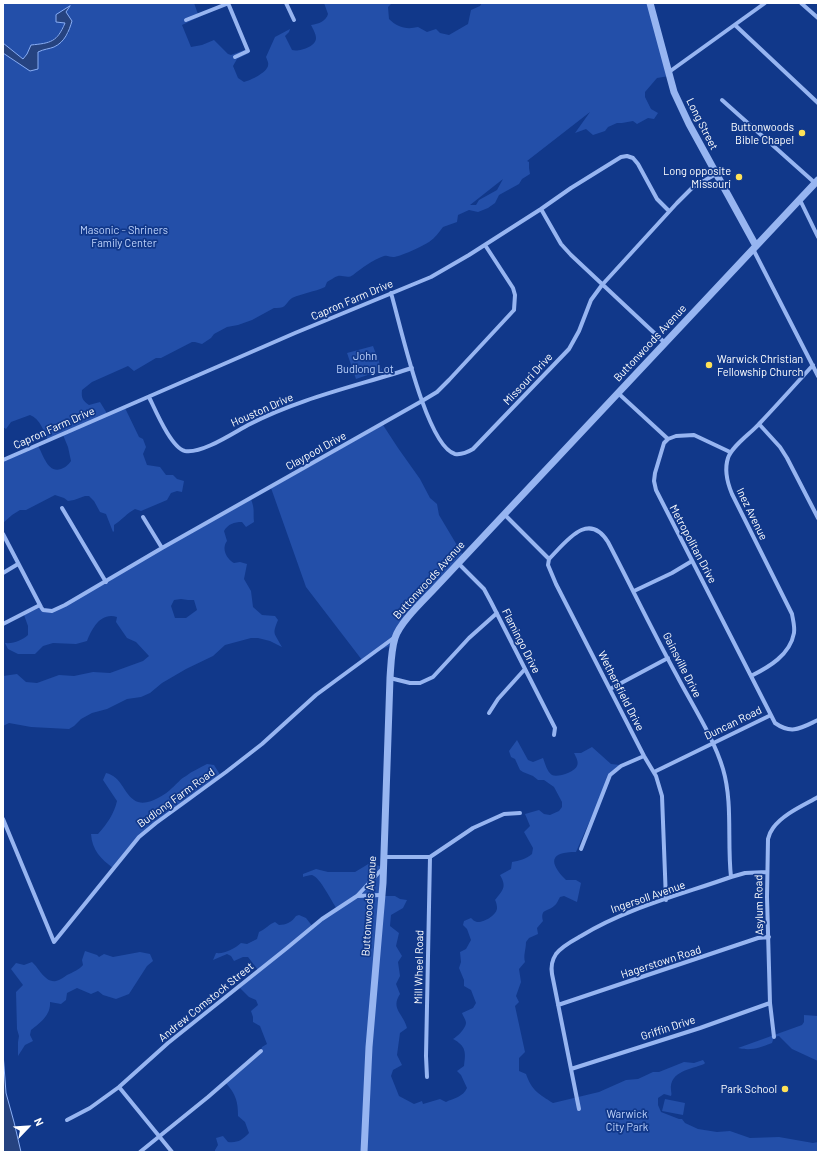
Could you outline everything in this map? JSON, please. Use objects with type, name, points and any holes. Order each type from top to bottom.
[{"type":"street","points":[[186,20],[228,3],[248,51],[236,57]]},
{"type":"street","points":[[286,3],[294,20]]},
{"type":"street","name":"Long Street","points":[[650,3],[674,92],[689,124],[755,248]]},
{"type":"street","points":[[668,72],[765,3]]},
{"type":"street","points":[[801,3],[818,18]]},
{"type":"street","points":[[735,24],[818,103]]},
{"type":"street","points":[[722,100],[817,182]]},
{"type":"street","name":"Capron Farm Drive","points":[[3,460],[431,276],[485,245],[611,162],[621,157],[627,156],[633,158],[638,164],[657,199],[669,212]]},
{"type":"street","name":"Missouri Drive","points":[[391,293],[412,368],[429,419],[446,448],[456,454],[464,454],[473,449],[569,349],[579,331],[590,300],[602,285],[693,187],[716,174]]},
{"type":"street","name":"Buttonwoods Avenue","points":[[364,1152],[369,1048],[384,857],[391,657],[395,637],[404,622],[458,563],[817,182]]},
{"type":"street","points":[[800,200],[818,237]]},
{"type":"street","points":[[541,209],[561,244],[571,255],[665,343]]},
{"type":"street","name":"Claypool Drive","points":[[40,606],[43,610],[52,611],[65,605],[162,548],[437,392],[514,310],[515,295],[513,288],[485,245]]},
{"type":"street","points":[[755,248],[818,376]]},
{"type":"street","points":[[618,393],[668,439],[676,436],[694,435],[730,452],[759,424],[813,365]]},
{"type":"street","name":"Houston Drive","points":[[149,397],[168,435],[178,448],[184,451],[202,450],[251,423],[300,403],[412,368]]},
{"type":"street","points":[[759,424],[780,447],[787,458],[818,518]]},
{"type":"street","name":"Metropolitan Drive","points":[[668,439],[664,443],[655,473],[654,481],[656,490],[771,715]]},
{"type":"street","name":"Inez Avenue","points":[[730,452],[727,460],[727,481],[732,494],[792,614],[794,624],[794,633],[789,645],[780,659],[751,676]]},
{"type":"street","points":[[62,508],[106,582]]},
{"type":"street","name":"Wethersfield Drive","points":[[504,514],[548,559],[548,565],[556,584],[658,781],[662,796],[666,900]]},
{"type":"street","points":[[143,517],[162,548]]},
{"type":"street","name":"Gainsville Drive","points":[[548,559],[584,528],[595,528],[603,534],[608,542],[712,743],[723,768],[728,807],[728,855],[731,877]]},
{"type":"street","points":[[3,534],[40,606],[3,624]]},
{"type":"street","points":[[634,591],[672,573],[692,561]]},
{"type":"street","name":"Flamingo Drive","points":[[458,563],[484,589],[555,728],[554,735]]},
{"type":"street","points":[[3,573],[18,564]]},
{"type":"street","points":[[390,678],[410,683],[420,682],[433,677],[469,638],[497,613]]},
{"type":"street","name":"Budlong Farm Road","points":[[3,819],[54,942],[139,837],[262,744],[316,695],[395,637]]},
{"type":"street","points":[[610,689],[668,658]]},
{"type":"street","points":[[489,713],[498,699],[525,669]]},
{"type":"street","name":"Duncan Road","points":[[654,772],[771,715],[775,723],[790,730],[798,729],[818,720]]},
{"type":"street","points":[[581,849],[610,775],[621,766],[644,756]]},
{"type":"street","name":"Asylum Road","points":[[774,1037],[770,1004],[767,872],[768,839],[774,826],[791,812],[818,797]]},
{"type":"street","points":[[384,857],[430,857],[473,828],[504,814],[520,813]]},
{"type":"street","name":"Mill Wheel Road","points":[[427,1077],[426,1056],[430,857]]},
{"type":"street","name":"Andrew Comstock Street","points":[[67,1120],[90,1108],[119,1087],[168,1043],[316,924],[358,896],[383,868]]},
{"type":"street","name":"Ingersoll Avenue","points":[[578,1109],[552,970],[555,956],[561,949],[588,931],[614,918],[731,877],[745,873],[767,872]]},
{"type":"street","points":[[358,896],[381,895]]},
{"type":"street","name":"Hagerstown Road","points":[[558,1005],[758,938],[769,937]]},
{"type":"street","name":"Griffin Drive","points":[[571,1069],[770,1004]]},
{"type":"street","points":[[140,1152],[208,1097],[261,1051]]},
{"type":"street","points":[[119,1087],[172,1152]]},
{"type":"green space","name":"Masonic - Shriners Family Center","points":[[3,3],[194,3],[199,17],[182,25],[191,47],[202,45],[214,40],[228,54],[231,55],[247,49],[249,53],[237,59],[233,66],[238,78],[244,82],[258,76],[267,69],[268,64],[266,57],[275,37],[290,29],[285,36],[292,50],[307,48],[313,44],[316,36],[311,25],[322,22],[326,19],[328,14],[324,3],[392,3],[388,7],[389,19],[395,24],[406,28],[418,27],[427,32],[436,29],[440,33],[449,35],[468,24],[471,10],[480,6],[482,3],[650,3],[669,76],[657,78],[645,92],[645,97],[651,109],[658,113],[654,119],[648,118],[637,124],[633,121],[617,123],[608,127],[605,131],[593,135],[586,129],[575,133],[590,112],[527,161],[529,162],[530,174],[522,179],[519,184],[499,195],[495,203],[488,208],[478,212],[469,210],[458,215],[457,222],[443,227],[433,239],[426,244],[401,255],[393,257],[385,256],[380,258],[367,264],[351,276],[337,276],[327,282],[325,287],[292,298],[284,307],[274,308],[252,320],[227,327],[214,334],[202,344],[192,342],[161,358],[156,358],[134,371],[128,366],[92,382],[82,390],[82,397],[85,402],[89,405],[100,402],[108,415],[125,408],[139,437],[143,439],[146,447],[143,454],[147,465],[160,467],[166,475],[173,475],[177,479],[184,481],[182,492],[177,491],[171,493],[167,500],[141,511],[135,509],[114,525],[113,532],[106,514],[100,512],[94,501],[89,496],[68,501],[55,495],[26,510],[20,510],[3,523],[3,461],[38,446],[46,462],[53,469],[61,469],[67,466],[71,461],[68,447],[63,435],[48,441],[39,422],[30,415],[11,422],[6,429],[3,427],[3,53],[16,62],[38,69],[38,52],[55,47],[69,33],[66,12],[69,7],[56,15],[65,22],[56,37],[48,42],[31,45],[23,59],[3,43]],"holes":[[[503,179],[497,190],[479,200],[476,205],[470,205]]]},
{"type":"green space","name":"John Budlong Lot","points":[[373,346],[382,370],[356,379],[347,353]]},
{"type":"green space","points":[[383,425],[420,479],[430,498],[437,504],[439,515],[464,557],[405,621],[392,645],[375,652],[362,660],[306,587],[271,488]]},
{"type":"green space","points":[[251,499],[254,522],[246,527],[242,522],[229,525],[224,531],[227,541],[225,544],[225,550],[229,559],[234,563],[240,562],[247,564],[244,579],[251,591],[253,607],[262,615],[275,616],[278,620],[275,628],[275,634],[282,647],[270,641],[258,638],[251,638],[225,645],[213,656],[162,683],[150,693],[141,697],[127,699],[107,709],[92,713],[81,719],[69,729],[31,727],[9,723],[3,726],[3,676],[17,674],[26,682],[37,683],[59,675],[74,676],[93,672],[110,673],[143,661],[149,656],[136,642],[127,638],[116,622],[117,617],[111,616],[101,619],[91,631],[87,641],[76,644],[53,643],[43,646],[35,654],[18,654],[8,649],[5,643],[18,641],[28,635],[28,626],[24,615],[41,607],[51,611]],"holes":[[[174,600],[194,600],[197,610],[186,618],[175,618],[171,606]]]},
{"type":"green space","name":"Warwick City Park","points":[[517,740],[528,760],[533,762],[543,758],[549,772],[554,776],[562,775],[576,768],[578,763],[574,753],[581,753],[592,747],[611,764],[620,765],[610,775],[576,852],[567,852],[557,856],[554,859],[556,868],[566,880],[576,880],[581,883],[577,902],[564,896],[560,897],[552,908],[544,912],[542,917],[543,921],[537,928],[538,934],[529,938],[526,942],[524,957],[525,962],[519,969],[521,982],[516,996],[519,1002],[515,1006],[525,1052],[519,1058],[519,1071],[526,1074],[536,1092],[553,1103],[599,1092],[626,1080],[638,1079],[653,1072],[659,1072],[684,1062],[694,1063],[703,1060],[705,1063],[704,1064],[688,1069],[677,1075],[671,1084],[671,1096],[664,1094],[658,1098],[658,1105],[661,1112],[682,1119],[685,1123],[698,1129],[717,1132],[730,1131],[750,1138],[779,1137],[813,1143],[818,1142],[818,1152],[215,1152],[218,1145],[216,1138],[223,1136],[228,1142],[235,1142],[242,1139],[249,1133],[245,1122],[238,1116],[236,1098],[226,1083],[259,1055],[262,1047],[267,1044],[260,1026],[253,1022],[251,1011],[258,1005],[256,1000],[249,997],[240,988],[258,970],[248,957],[243,957],[234,961],[231,956],[227,954],[213,960],[216,953],[226,952],[241,943],[247,944],[257,939],[259,932],[275,922],[279,925],[289,923],[299,915],[306,918],[313,927],[337,909],[319,880],[312,875],[303,877],[303,874],[316,869],[328,872],[355,872],[370,863],[383,867],[382,896],[395,896],[400,899],[407,900],[403,908],[391,915],[390,926],[399,933],[396,946],[402,956],[398,962],[400,976],[396,984],[400,994],[396,1004],[407,1028],[400,1033],[397,1055],[402,1065],[393,1070],[391,1076],[399,1096],[414,1104],[422,1101],[423,1104],[440,1099],[446,1102],[458,1097],[465,1091],[467,1088],[461,1075],[457,1071],[464,1066],[465,1053],[463,1047],[453,1039],[466,1025],[466,1021],[462,1013],[473,1008],[476,1003],[471,990],[464,986],[464,980],[459,968],[461,962],[460,952],[466,949],[471,940],[467,929],[463,925],[464,921],[471,918],[477,922],[480,922],[493,916],[497,910],[495,900],[504,886],[500,875],[511,869],[512,862],[522,860],[532,854],[533,848],[524,832],[530,826],[525,814],[539,810],[544,814],[550,815],[559,811],[562,807],[562,802],[554,787],[544,780],[538,780],[520,770],[515,759],[511,757],[509,751]]},
{"type":"green space","points":[[207,764],[214,765],[221,776],[190,801],[140,836],[113,868],[101,858],[93,845],[91,834],[98,834],[112,815],[117,801],[103,780],[106,773],[119,781],[134,800],[143,803],[154,800],[169,791],[184,777]]},
{"type":"green space","points":[[85,951],[99,957],[104,954],[113,957],[140,952],[150,954],[153,961],[147,966],[129,994],[116,999],[103,995],[98,991],[91,994],[77,988],[67,993],[66,1000],[61,1004],[50,1002],[47,1015],[31,1030],[30,1035],[33,1041],[25,1045],[18,1056],[19,1036],[17,1029],[16,992],[23,985],[11,969],[16,963],[24,965],[32,962],[45,977],[49,980],[56,981],[76,971],[83,965],[82,960]]},
{"type":"green space","points":[[804,1015],[818,1016],[818,1061],[792,1049],[779,1036],[774,1037],[772,1043],[759,1048],[738,1048],[802,1025],[804,1022]]},
{"type":"green space","points":[[665,1099],[685,1103],[683,1115],[662,1111]]},
{"type":"shaded area","points":[[70,6],[66,12],[72,21],[68,32],[58,45],[38,52],[38,69],[30,71],[3,53],[3,43],[23,59],[31,45],[48,42],[56,38],[65,23],[56,22],[56,15]]},
{"type":"shaded area","points":[[3,1053],[6,1093],[21,1152],[3,1152]]},
{"type":"place","name":"Buttonwoods Bible Chapel","points":[[802,133]]},
{"type":"place","name":"Long opposite Missouri","points":[[739,177]]},
{"type":"place","name":"Warwick Christian Fellowship Church","points":[[709,365]]},
{"type":"place","name":"Park School","points":[[785,1089]]}]
